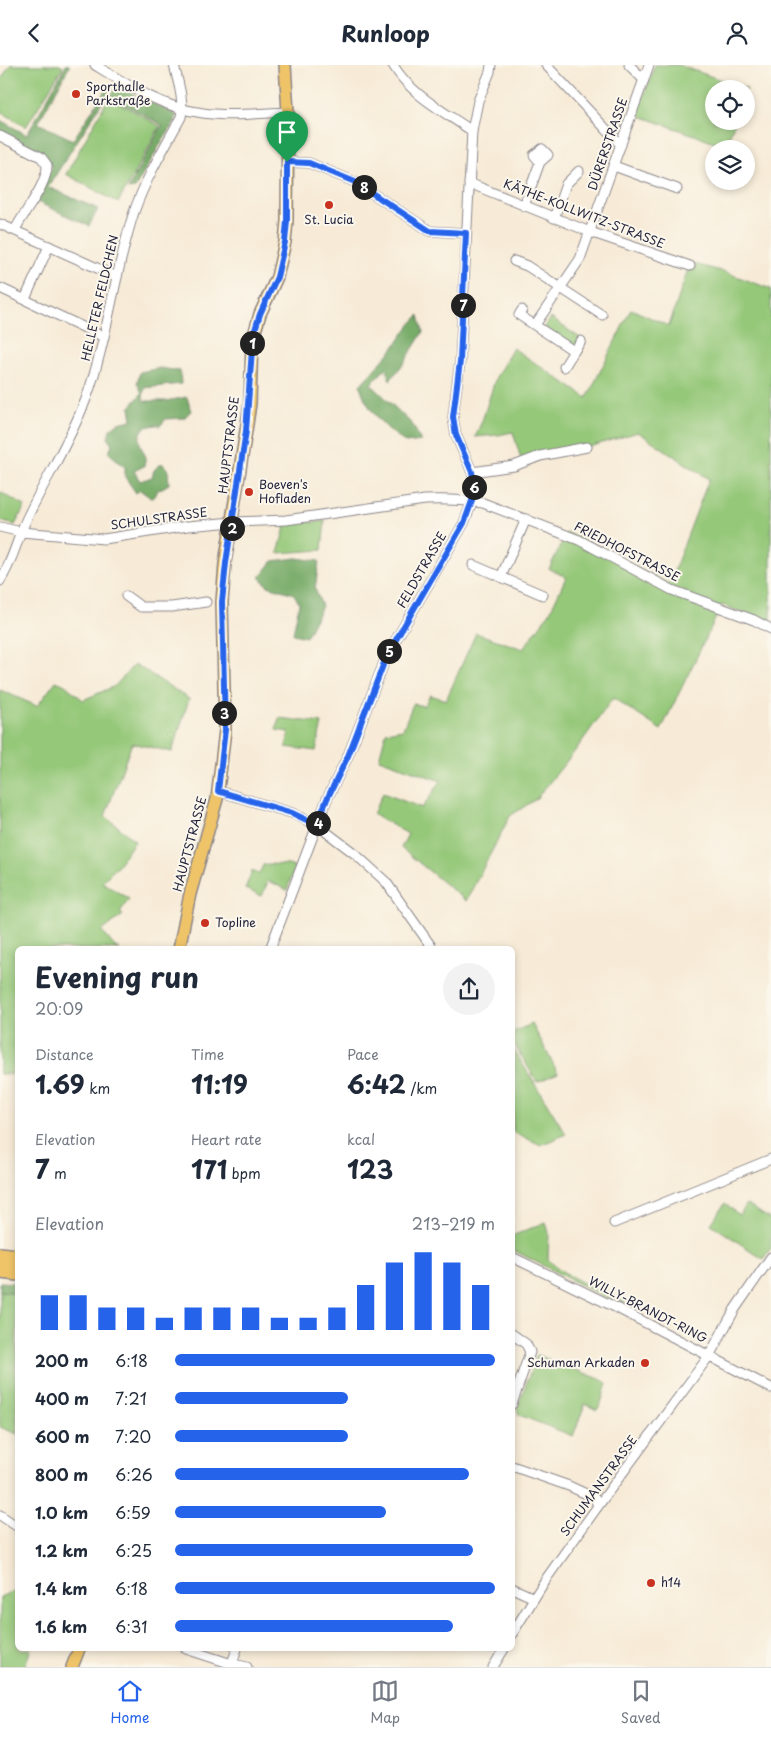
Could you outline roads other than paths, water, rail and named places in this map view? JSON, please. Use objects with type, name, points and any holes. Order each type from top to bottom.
[{"type":"main road","name":"HAUPTSTRASSE","points":[[180,946],[188,903],[218,791],[225,730],[219,602],[250,404],[253,336],[260,314],[277,277],[285,242],[288,112],[285,65]]},
{"type":"main road","points":[[0,1253],[15,1255]]},
{"type":"main road","points":[[0,1263],[15,1265]]},
{"type":"main road","points":[[0,1273],[15,1275]]},
{"type":"main road","points":[[72,1667],[78,1651]]},
{"type":"street","points":[[95,65],[147,95],[164,103],[182,108],[212,114],[288,112]]},
{"type":"street","points":[[174,65],[182,108]]},
{"type":"street","points":[[393,65],[403,80],[415,92],[472,131]]},
{"type":"street","name":"FELDSTRASSE","points":[[271,946],[327,799],[348,756],[387,655],[464,523],[472,501],[474,492],[472,472],[456,435],[454,422],[460,361],[472,131],[478,101],[491,65]]},
{"type":"street","points":[[546,65],[621,145]]},
{"type":"street","points":[[630,65],[644,80]]},
{"type":"street","name":"DÜRERSTRASSE","points":[[535,325],[580,259],[649,65]]},
{"type":"street","name":"HELLETER FELDCHEN","points":[[0,581],[10,563],[21,532],[80,415],[96,369],[117,277],[140,196],[154,165],[180,117],[182,108]]},
{"type":"street","points":[[0,136],[41,157],[47,165],[47,171],[39,189],[14,230]]},
{"type":"street","points":[[287,162],[309,163],[355,182],[430,231],[466,233]]},
{"type":"street","points":[[524,206],[540,162]]},
{"type":"street","points":[[614,167],[677,189]]},
{"type":"street","points":[[554,218],[566,184],[579,171]]},
{"type":"street","name":"KÄTHE-KOLLWITZ-STRASSE","points":[[469,183],[590,232],[690,266]]},
{"type":"street","points":[[0,223],[117,277]]},
{"type":"street","points":[[25,299],[49,246]]},
{"type":"street","points":[[514,261],[527,265],[602,315]]},
{"type":"street","points":[[0,288],[104,337]]},
{"type":"street","points":[[522,310],[519,315],[574,351]]},
{"type":"street","points":[[564,367],[581,341]]},
{"type":"street","points":[[472,472],[514,466],[540,455],[587,447]]},
{"type":"street","name":"FRIEDHOFSTRASSE","points":[[233,522],[286,520],[425,500],[440,499],[483,503],[579,540],[672,590],[754,620],[771,629]]},
{"type":"street","points":[[501,577],[526,519]]},
{"type":"street","name":"SCHULSTRASSE","points":[[0,527],[21,532],[104,539],[188,526],[233,522]]},
{"type":"street","points":[[473,565],[543,595]]},
{"type":"street","points":[[126,596],[141,607],[172,607],[206,602]]},
{"type":"street","points":[[218,791],[292,813],[317,825],[354,853],[386,882],[431,946]]},
{"type":"street","points":[[614,1223],[771,1159]]},
{"type":"street","name":"SCHUMANSTRASSE","points":[[515,1629],[534,1598],[598,1506],[709,1357],[735,1309],[771,1257]]},
{"type":"street","name":"WILLY-BRANDT-RING","points":[[515,1258],[620,1309],[771,1388]]},
{"type":"street","points":[[515,1336],[526,1345],[530,1352],[515,1395]]},
{"type":"street","points":[[515,1467],[569,1486],[595,1498],[598,1506]]},
{"type":"street","points":[[0,1515],[15,1525]]},
{"type":"street","points":[[515,1589],[534,1598]]},
{"type":"street","points":[[193,1651],[247,1667]]},
{"type":"street","points":[[232,1663],[236,1651]]},
{"type":"street","points":[[493,1667],[503,1651]]},
{"type":"place","name":"Sporthalle Parkstraße","points":[[76,94]]},
{"type":"place","name":"St. Lucia","points":[[329,205]]},
{"type":"place","name":"Boeven's Hofladen","points":[[249,492]]},
{"type":"place","name":"Topline","points":[[205,923]]},
{"type":"place","name":"Schuman Arkaden","points":[[645,1363]]},
{"type":"place","name":"h14","points":[[651,1583]]}]
